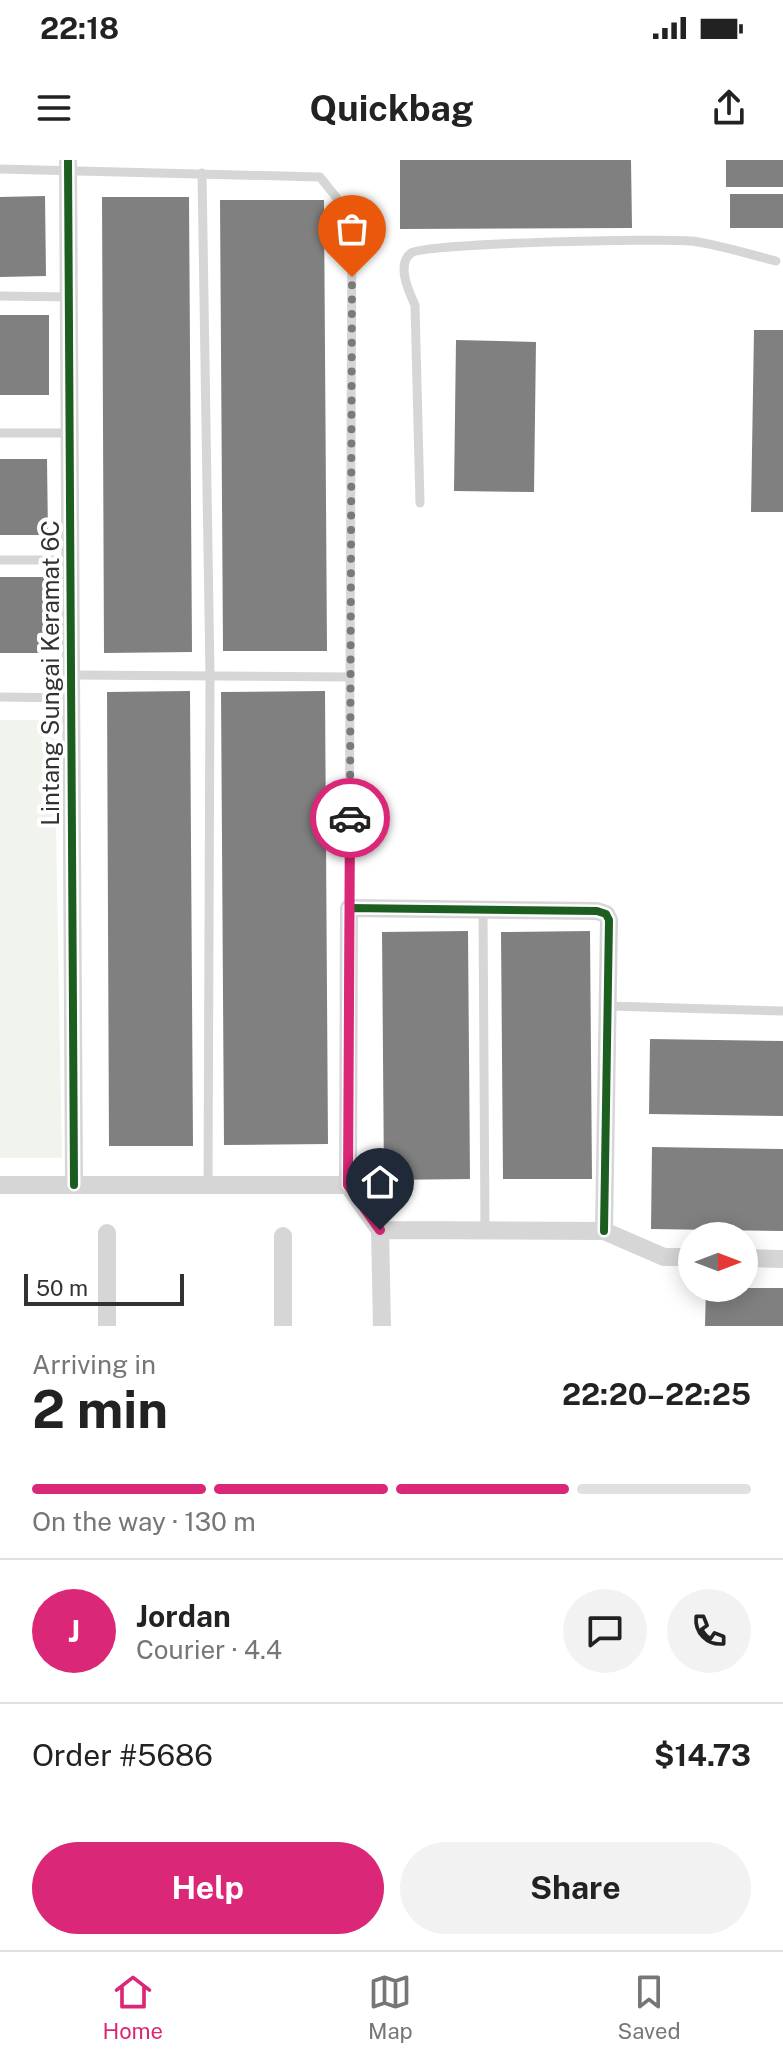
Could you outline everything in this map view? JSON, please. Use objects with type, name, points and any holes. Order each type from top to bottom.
[{"type":"street","name":"Lintang Sungai Keramat 6C","points":[[68,165],[74,1185]]},
{"type":"street","points":[[382,1326],[380,1230],[348,1185],[349,908],[606,914],[608,1006],[604,1231]]},
{"type":"street","points":[[0,1185],[348,1185]]},
{"type":"street","points":[[380,1230],[604,1231],[664,1257],[678,1257]]},
{"type":"street","points":[[107,1233],[107,1326]]},
{"type":"street","points":[[283,1236],[283,1326]]},
{"type":"street","points":[[758,1258],[783,1259]]},
{"type":"lane","points":[[0,169],[68,165],[320,177],[352,217],[349,908]]},
{"type":"lane","points":[[202,173],[210,676],[208,1185]]},
{"type":"lane","points":[[420,503],[415,305],[405,277],[405,262],[411,253],[424,248],[477,245],[691,241],[776,261]]},
{"type":"lane","points":[[0,296],[69,297]]},
{"type":"lane","points":[[0,433],[69,433]]},
{"type":"lane","points":[[0,560],[70,560]]},
{"type":"lane","points":[[71,675],[350,677]]},
{"type":"lane","points":[[0,697],[71,698]]},
{"type":"lane","points":[[483,910],[485,1230]]},
{"type":"lane","points":[[608,1006],[783,1011]]},
{"type":"shaded area","points":[[0,720],[54,720],[62,1158],[0,1158]]},
{"type":"building","points":[[400,160],[631,160],[632,228],[400,229]]},
{"type":"building","points":[[726,160],[783,160],[783,187],[726,187]]},
{"type":"building","points":[[730,194],[783,194],[783,228],[730,228]]},
{"type":"building","points":[[45,196],[46,276],[0,277],[0,197]]},
{"type":"building","points":[[102,197],[189,197],[192,652],[104,653]]},
{"type":"building","points":[[220,200],[324,200],[327,651],[223,651]]},
{"type":"building","points":[[0,315],[49,315],[49,395],[0,395]]},
{"type":"building","points":[[754,330],[783,330],[783,512],[751,512]]},
{"type":"building","points":[[456,340],[536,342],[534,492],[454,491]]},
{"type":"building","points":[[0,459],[47,459],[48,535],[0,535]]},
{"type":"building","points":[[0,577],[56,577],[56,653],[0,653]]},
{"type":"building","points":[[190,691],[193,1146],[109,1146],[107,692]]},
{"type":"building","points":[[325,691],[328,1144],[224,1145],[221,692]]},
{"type":"building","points":[[468,931],[470,1179],[384,1180],[382,932]]},
{"type":"building","points":[[590,931],[592,1179],[503,1179],[501,932]]},
{"type":"building","points":[[650,1039],[783,1041],[783,1116],[649,1114]]},
{"type":"building","points":[[652,1147],[783,1149],[783,1231],[758,1231],[758,1222],[678,1222],[678,1229],[651,1229]]},
{"type":"building","points":[[758,1288],[783,1288],[783,1326],[705,1326],[706,1302],[758,1302]]},
{"type":"cycle path","points":[[68,160],[74,1185]]},
{"type":"cycle path","points":[[348,1185],[349,908],[597,911],[606,914],[609,920],[604,1231]]},
{"type":"way so far","points":[[350,818],[352,277]]},
{"type":"route","points":[[350,818],[348,1185],[380,1230]]}]
